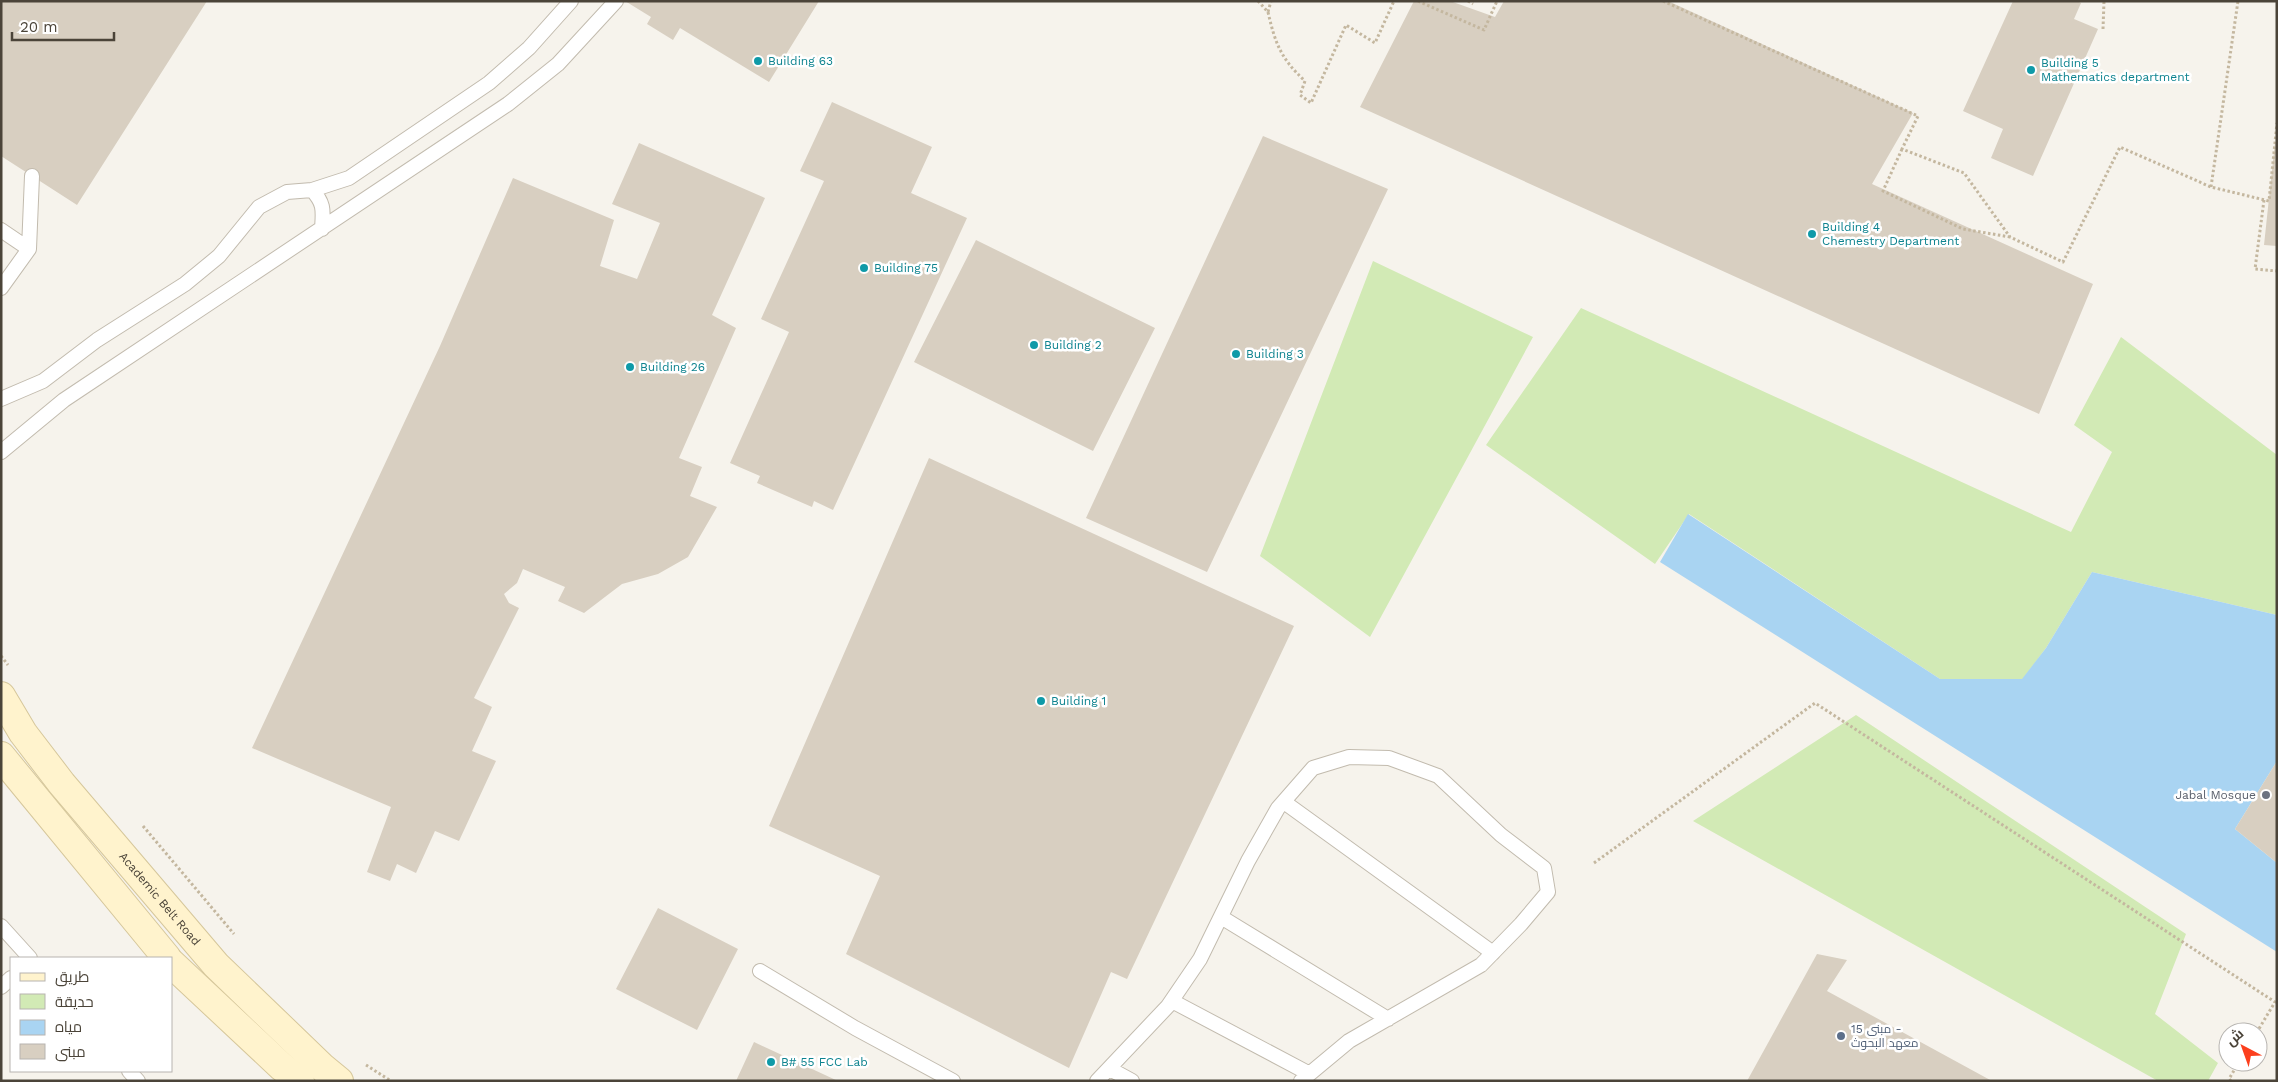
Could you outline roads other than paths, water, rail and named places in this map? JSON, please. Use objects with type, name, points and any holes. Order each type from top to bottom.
[{"type":"street","name":"Academic Belt Road","points":[[1,696],[23,733],[62,784],[216,965],[339,1081]]},
{"type":"street","points":[[1,756],[166,957]]},
{"type":"street","points":[[172,964],[282,1067],[300,1081]]},
{"type":"lane","points":[[1,399],[43,381],[98,340],[185,284],[219,256],[259,207],[287,192],[312,190],[349,178],[489,83],[529,48],[571,1]]},
{"type":"lane","points":[[1,452],[64,400],[515,98],[558,64],[616,1]]},
{"type":"lane","points":[[1,288],[29,249],[32,176]]},
{"type":"lane","points":[[312,190],[321,200],[323,211],[322,229]]},
{"type":"lane","points":[[1,230],[29,249]]},
{"type":"lane","points":[[1097,1081],[1172,1001],[1200,959],[1248,861],[1278,808],[1313,768],[1349,757],[1389,758],[1438,776],[1501,835],[1544,868],[1548,892],[1481,964],[1350,1042],[1305,1077],[1172,1001]]},
{"type":"lane","points":[[1284,802],[1494,952]]},
{"type":"lane","points":[[1221,917],[1388,1018]]},
{"type":"lane","points":[[1,926],[29,957]]},
{"type":"lane","points":[[760,971],[855,1028],[953,1081]]},
{"type":"lane","points":[[1110,1069],[1132,1081]]},
{"type":"water","points":[[1688,514],[1940,679],[2022,679],[2046,648],[2092,572],[2277,615],[2277,761],[2235,829],[2277,863],[2277,952],[1660,562]]},
{"type":"place","name":"Building 63","points":[[758,61]]},
{"type":"place","name":"Building 5 Mathematics department","points":[[2031,70]]},
{"type":"place","name":"Building 4 Chemestry Department","points":[[1812,234]]},
{"type":"place","name":"Building 75","points":[[864,268]]},
{"type":"place","name":"Building 2","points":[[1034,345]]},
{"type":"place","name":"Building 3","points":[[1236,354]]},
{"type":"place","name":"Building 26","points":[[630,367]]},
{"type":"place","name":"Building 1","points":[[1041,701]]},
{"type":"place","name":"Jabal Mosque","points":[[2266,795]]},
{"type":"place","name":"مبنى 15 - معهد البحوث","points":[[1841,1036]]},
{"type":"place","name":"B# 55 FCC Lab","points":[[771,1062]]}]
